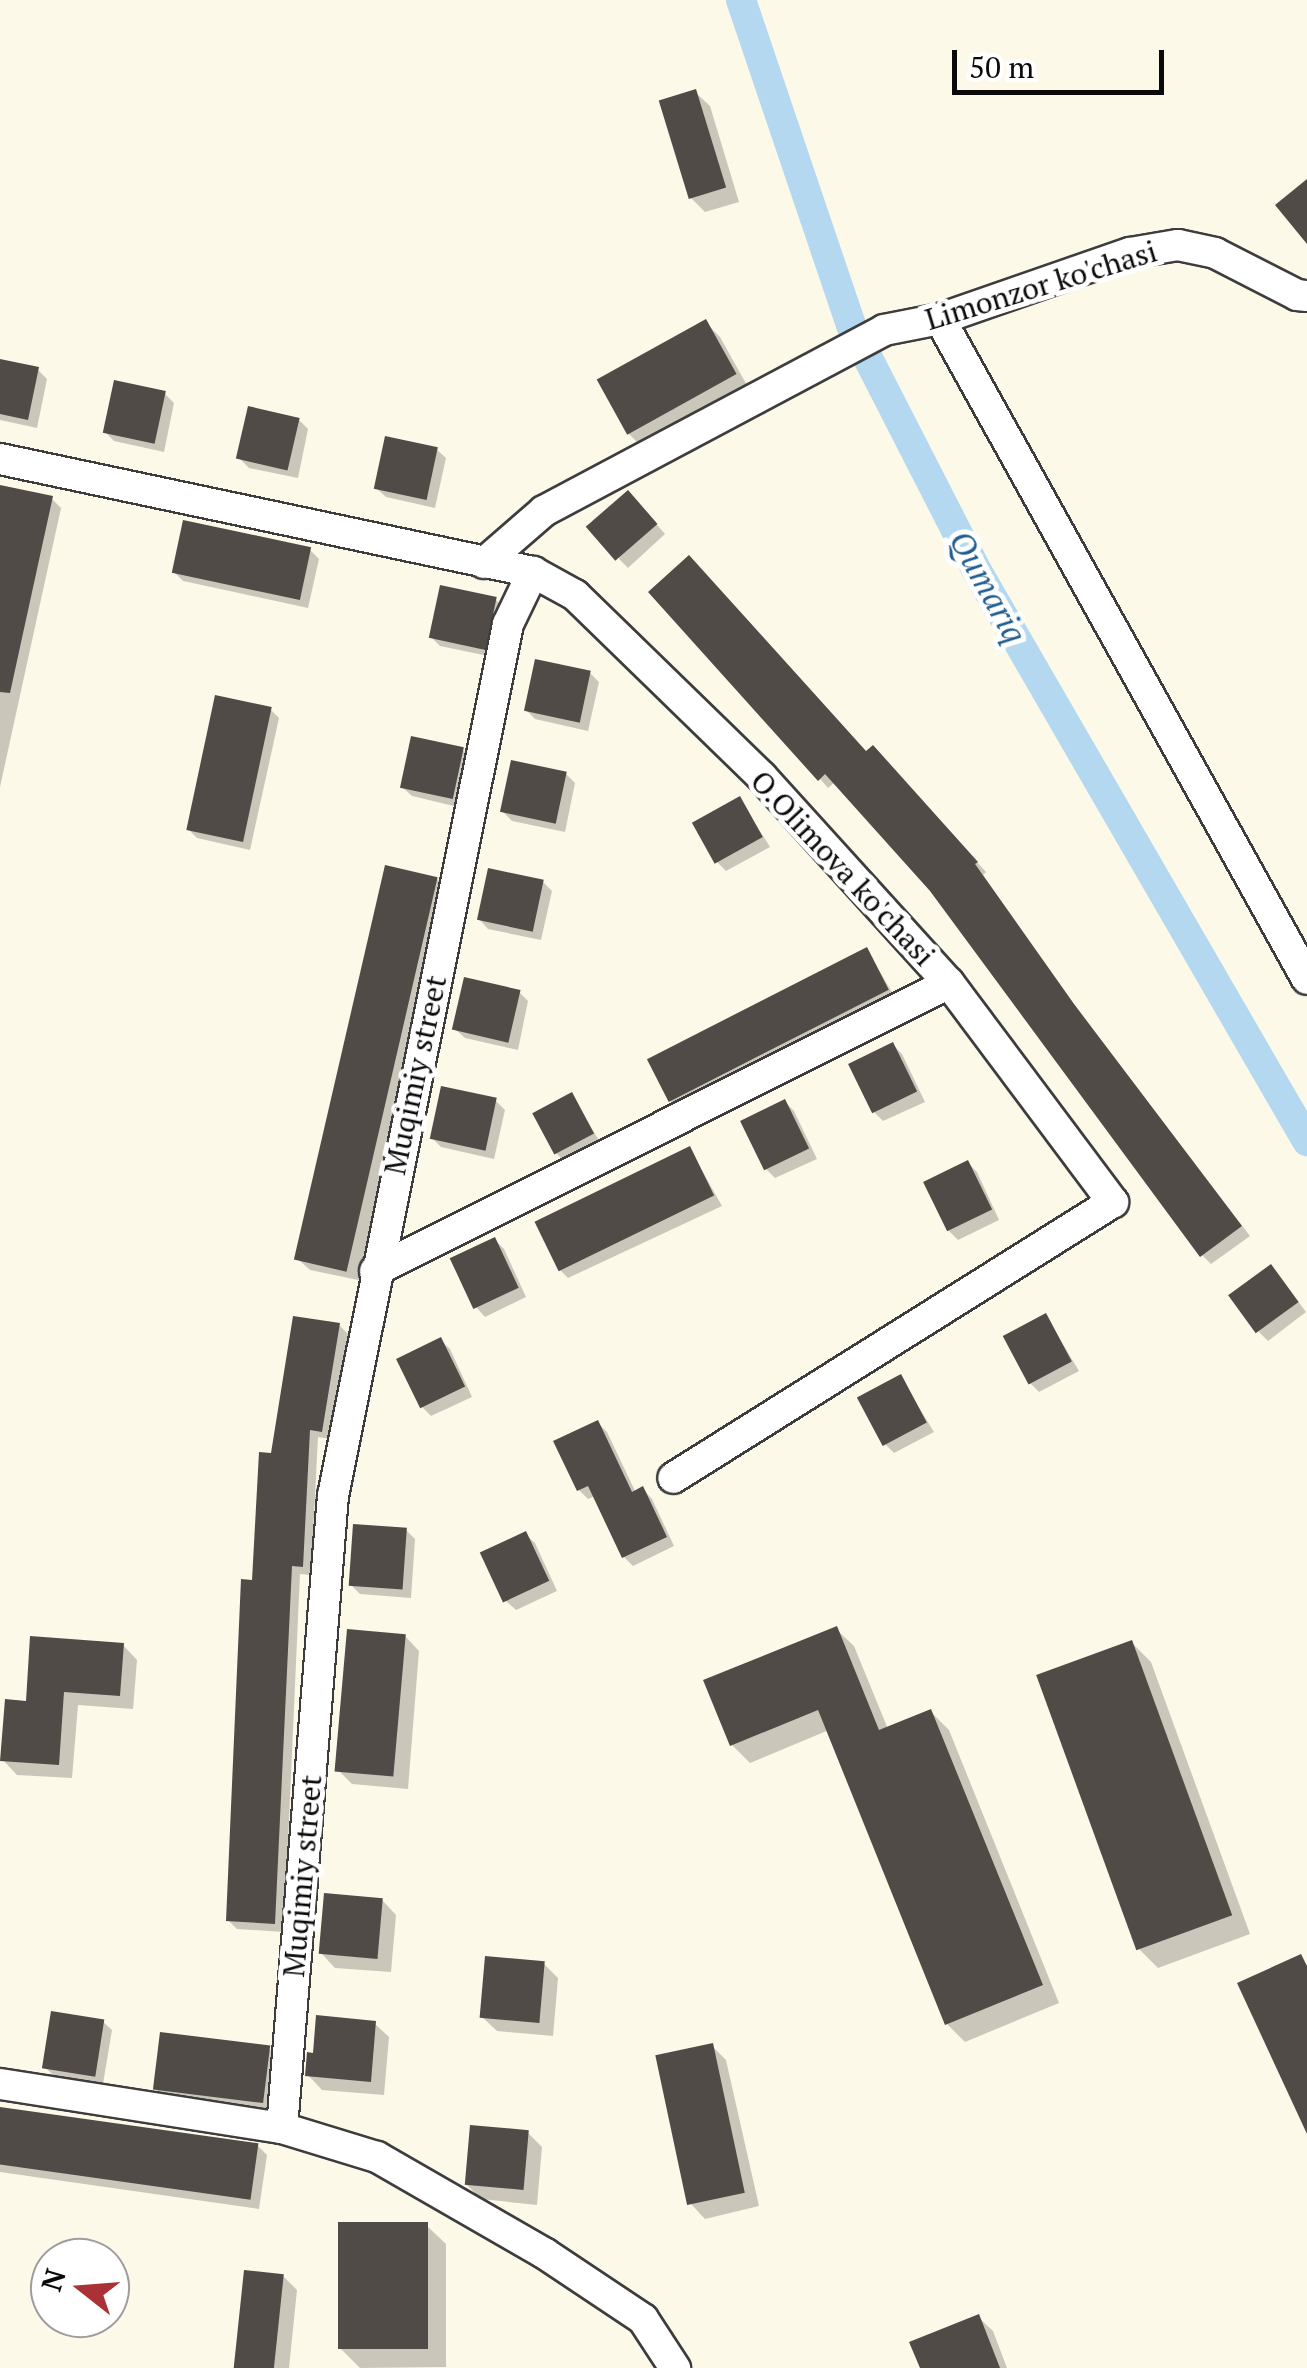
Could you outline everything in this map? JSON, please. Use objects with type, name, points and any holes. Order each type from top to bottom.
[{"type":"street","name":"Limonzor ko'chasi","points":[[484,564],[544,512],[884,330],[940,319],[1130,253],[1178,245],[1215,253],[1297,295],[1307,296]]},
{"type":"street","points":[[940,319],[1307,979]]},
{"type":"street","points":[[0,458],[533,572]]},
{"type":"street","name":"O.Olimova ko'chasi","points":[[533,572],[575,595],[762,777],[949,983],[1114,1202],[673,1478]]},
{"type":"street","name":"Muqimiy street","points":[[282,2128],[333,1496],[375,1270],[508,624],[533,572]]},
{"type":"street","points":[[375,1270],[949,983]]},
{"type":"street","points":[[0,2084],[282,2128],[377,2157],[544,2253],[644,2319],[676,2368]]},
{"type":"building","points":[[696,89],[726,187],[689,199],[659,100]]},
{"type":"building","points":[[1307,179],[1307,244],[1275,205]]},
{"type":"building","points":[[706,319],[737,374],[627,435],[597,380]]},
{"type":"building","points":[[0,359],[39,367],[28,420],[0,414]]},
{"type":"building","points":[[114,380],[166,391],[155,444],[103,433]]},
{"type":"building","points":[[248,406],[300,418],[287,471],[236,459]]},
{"type":"building","points":[[385,436],[438,447],[427,500],[374,489]]},
{"type":"building","points":[[0,485],[53,496],[10,693],[0,692]]},
{"type":"building","points":[[628,490],[658,524],[615,561],[586,527]]},
{"type":"building","points":[[183,520],[311,547],[300,600],[172,573]]},
{"type":"building","points":[[689,555],[866,751],[873,745],[978,862],[975,864],[1074,1004],[1242,1226],[1200,1257],[930,891],[825,774],[818,781],[648,592]]},
{"type":"building","points":[[440,585],[497,597],[486,650],[429,638]]},
{"type":"building","points":[[535,659],[591,671],[580,723],[524,711]]},
{"type":"building","points":[[215,695],[272,707],[243,842],[186,830]]},
{"type":"building","points":[[411,736],[464,747],[453,799],[400,788]]},
{"type":"building","points":[[511,760],[567,772],[556,824],[500,812]]},
{"type":"building","points":[[740,796],[763,837],[715,864],[692,823]]},
{"type":"building","points":[[385,865],[438,877],[347,1272],[294,1260]]},
{"type":"building","points":[[488,868],[544,880],[533,932],[477,920]]},
{"type":"building","points":[[867,947],[889,990],[669,1102],[647,1059]]},
{"type":"building","points":[[464,977],[521,990],[508,1043],[452,1030]]},
{"type":"building","points":[[893,1042],[917,1091],[872,1113],[848,1064]]},
{"type":"building","points":[[441,1086],[497,1098],[486,1151],[430,1139]]},
{"type":"building","points":[[572,1092],[594,1133],[554,1155],[532,1113]]},
{"type":"building","points":[[785,1099],[809,1148],[764,1170],[740,1121]]},
{"type":"building","points":[[690,1146],[714,1195],[559,1271],[535,1222]]},
{"type":"building","points":[[968,1160],[992,1209],[947,1231],[923,1182]]},
{"type":"building","points":[[495,1237],[519,1288],[473,1309],[450,1258]]},
{"type":"building","points":[[1271,1264],[1299,1302],[1256,1333],[1228,1295]]},
{"type":"building","points":[[1046,1313],[1072,1362],[1029,1385],[1003,1336]]},
{"type":"building","points":[[293,1316],[340,1323],[322,1432],[310,1430],[303,1567],[292,1566],[275,1924],[226,1921],[241,1579],[252,1580],[259,1452],[271,1453]]},
{"type":"building","points":[[441,1337],[465,1386],[420,1408],[396,1359]]},
{"type":"building","points":[[901,1374],[927,1423],[883,1446],[857,1397]]},
{"type":"building","points":[[598,1420],[632,1492],[643,1486],[667,1537],[622,1558],[588,1486],[577,1491],[553,1441]]},
{"type":"building","points":[[353,1524],[407,1528],[403,1590],[349,1586]]},
{"type":"building","points":[[526,1531],[549,1581],[503,1602],[480,1553]]},
{"type":"building","points":[[837,1626],[879,1730],[931,1709],[1043,1985],[945,2025],[818,1710],[730,1746],[703,1680]]},
{"type":"building","points":[[347,1629],[406,1634],[393,1777],[335,1771]]},
{"type":"building","points":[[30,1636],[124,1643],[120,1696],[64,1692],[59,1765],[0,1761],[5,1699],[26,1701]]},
{"type":"building","points":[[1132,1640],[1232,1915],[1136,1950],[1036,1675]]},
{"type":"building","points":[[324,1893],[383,1898],[377,1959],[319,1954]]},
{"type":"building","points":[[1301,1954],[1307,1966],[1307,2134],[1237,1983]]},
{"type":"building","points":[[485,1956],[545,1961],[539,2023],[480,2018]]},
{"type":"building","points":[[51,2011],[104,2019],[95,2077],[42,2068]]},
{"type":"building","points":[[316,2015],[376,2021],[371,2082],[305,2076],[307,2052],[313,2053]]},
{"type":"building","points":[[160,2032],[270,2046],[263,2103],[153,2090]]},
{"type":"building","points":[[713,2043],[745,2193],[687,2205],[655,2055]]},
{"type":"building","points":[[0,2107],[258,2143],[251,2200],[0,2165]]},
{"type":"building","points":[[470,2125],[529,2130],[524,2190],[465,2185]]},
{"type":"building","points":[[338,2222],[428,2222],[428,2349],[338,2349]]},
{"type":"building","points":[[244,2270],[284,2274],[274,2368],[234,2368]]},
{"type":"building","points":[[979,2314],[1000,2368],[920,2368],[909,2342]]},
{"type":"waterway","name":"Qumariq","points":[[741,0],[851,325],[977,571],[1307,1141]]}]
